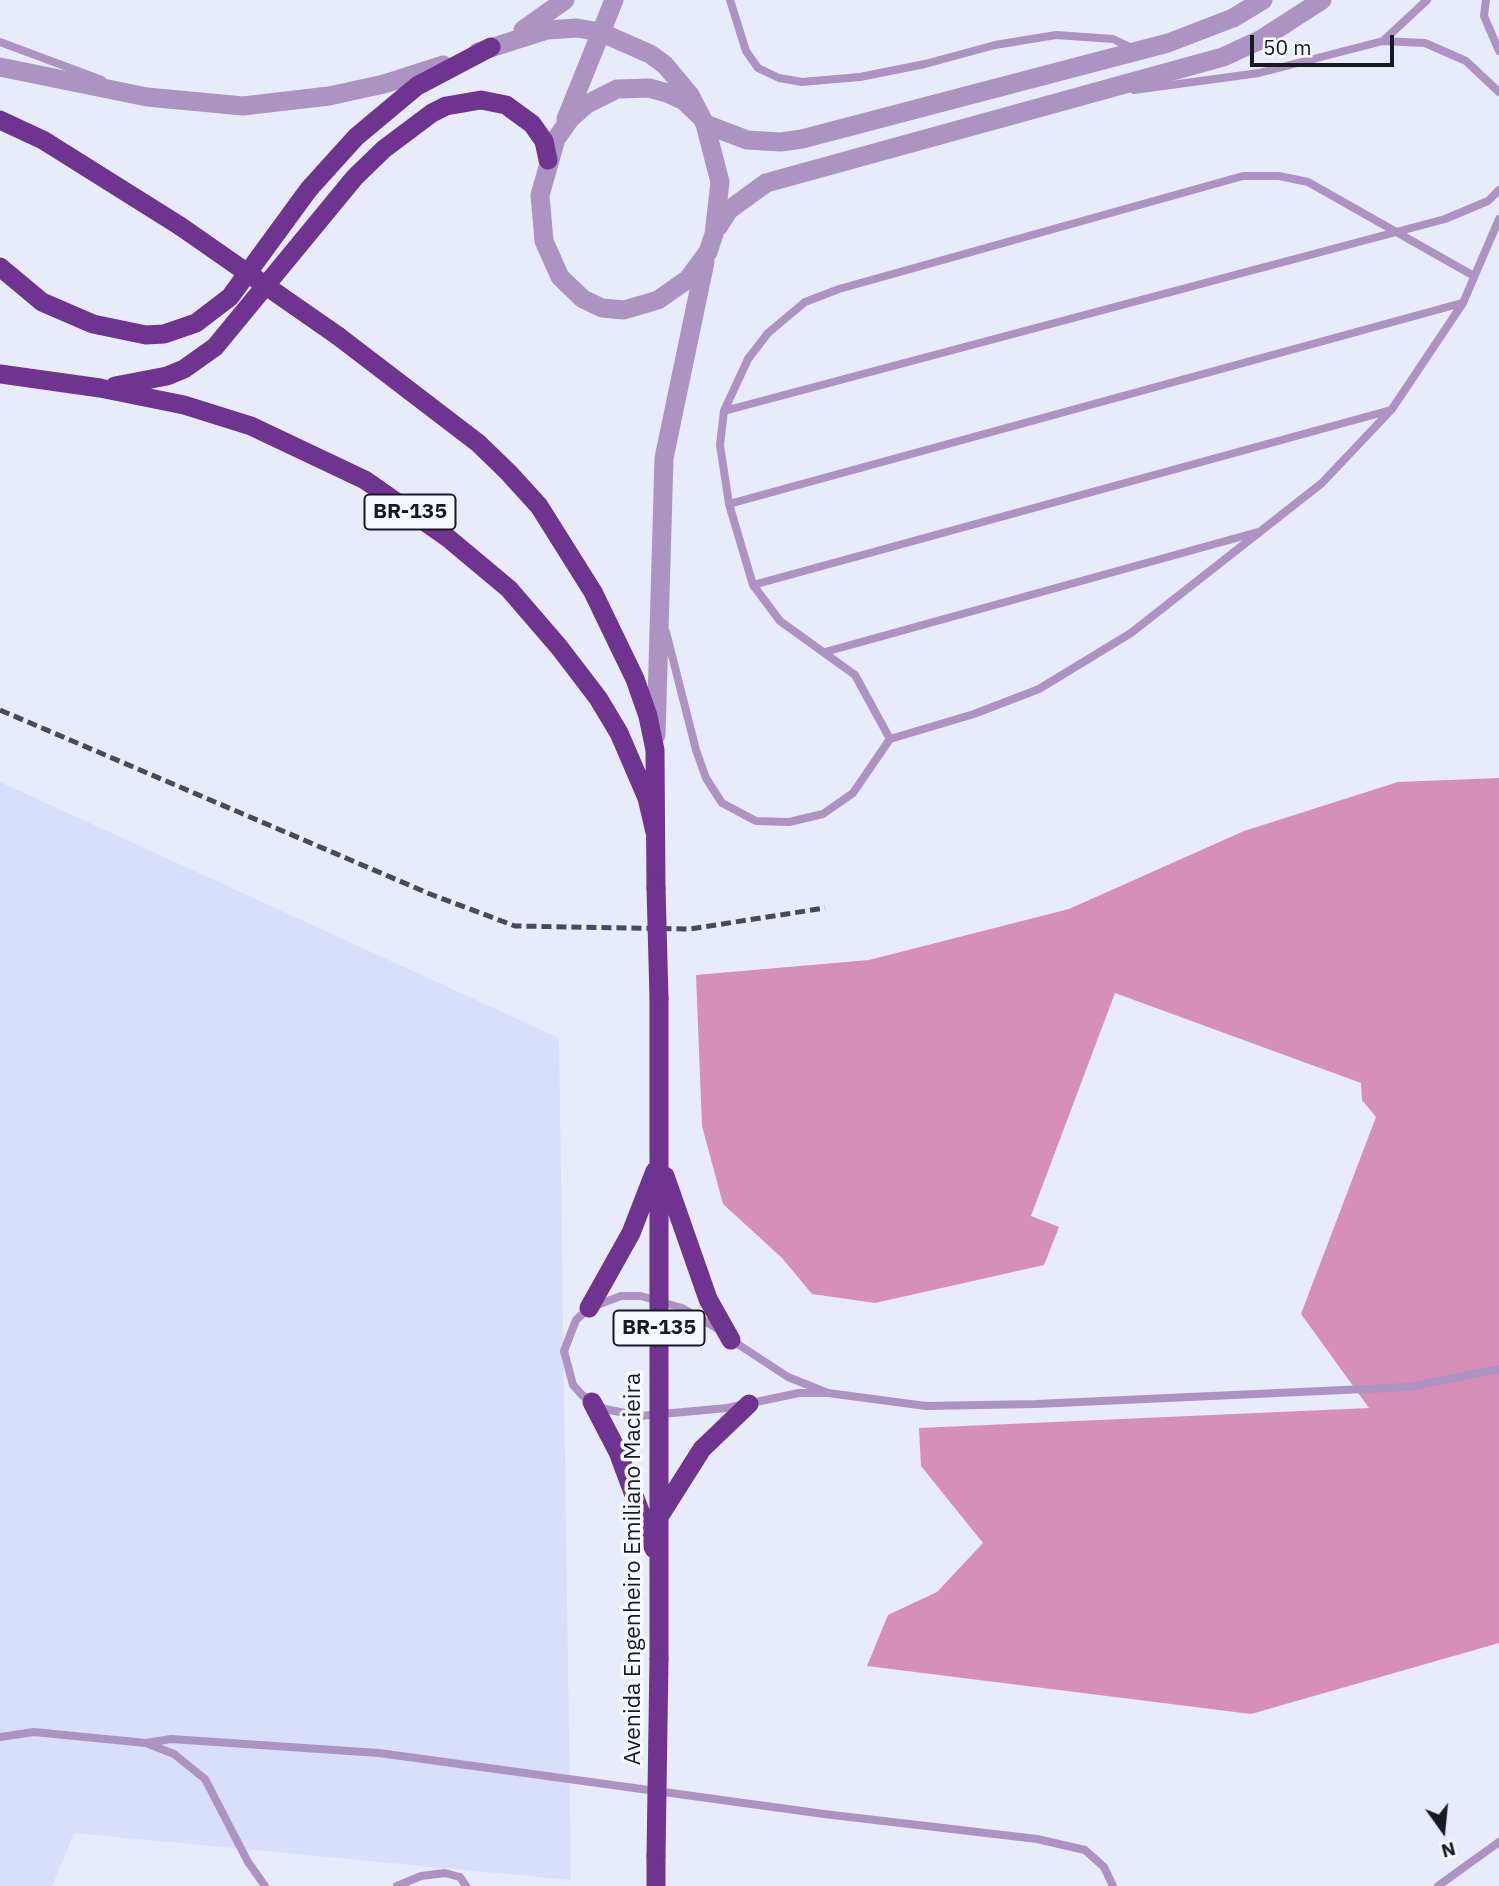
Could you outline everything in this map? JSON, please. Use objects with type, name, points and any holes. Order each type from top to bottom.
[{"type":"highway","points":[[0,267],[42,302],[93,324],[146,335],[164,334],[196,323],[230,297],[309,189],[356,137],[418,86],[491,47]]},
{"type":"highway","points":[[100,388],[167,376],[184,369],[215,347],[355,177],[384,149],[432,113],[446,106],[481,100],[506,106],[532,124],[544,141],[548,160]]},
{"type":"highway","name":"Avenida Engenheiro Emiliano Macieira","points":[[0,120],[43,140],[180,226],[338,336],[478,443],[539,506],[593,592],[635,678],[648,716],[655,750],[659,998],[659,1659],[656,1886]]},
{"type":"highway","name":"Avenida Engenheiro Emiliano Macieira","points":[[0,374],[100,388],[184,405],[251,426],[365,480],[448,538],[509,589],[598,698],[632,761],[647,798],[655,832]]},
{"type":"highway","points":[[589,1308],[631,1233],[659,1160]]},
{"type":"highway","points":[[659,1160],[708,1299],[731,1340]]},
{"type":"highway","points":[[592,1402],[618,1452],[659,1562]]},
{"type":"highway","points":[[659,1518],[702,1449],[749,1404]]},
{"type":"street","points":[[491,47],[523,30],[565,0]]},
{"type":"street","points":[[614,0],[548,160],[540,195],[544,241],[560,277],[573,292],[592,304],[624,310],[658,300],[688,279],[729,210],[766,183],[816,167],[1223,57],[1270,34],[1322,0]]},
{"type":"street","points":[[562,130],[587,104],[617,89],[634,87],[667,93],[684,101],[703,120],[747,140],[781,142],[1140,51],[1221,23],[1263,0]]},
{"type":"street","points":[[0,67],[147,97],[243,106],[329,96],[426,72],[491,47],[547,30],[577,28],[600,32],[650,54],[664,65],[690,95],[703,120],[720,182],[711,243],[664,458],[655,750]]},
{"type":"lane","points":[[730,0],[746,51],[758,68],[779,78],[802,82],[860,77],[925,64],[995,45],[1056,35],[1112,39],[1140,51]]},
{"type":"lane","points":[[1383,41],[1427,0]]},
{"type":"lane","points":[[1486,0],[1484,16],[1499,51]]},
{"type":"lane","points":[[1076,98],[1259,74],[1383,41],[1425,43],[1466,61],[1499,92]]},
{"type":"lane","points":[[0,42],[147,97]]},
{"type":"lane","points":[[890,739],[855,675],[780,621],[753,585],[729,503],[720,445],[724,411],[748,359],[768,333],[805,302],[839,289],[1243,176],[1279,176],[1308,182],[1474,276]]},
{"type":"lane","points":[[724,411],[1445,219],[1488,201],[1499,190]]},
{"type":"lane","points":[[660,608],[706,778],[722,803],[756,821],[789,822],[823,814],[853,793],[890,739],[974,714],[1038,689],[1131,633],[1322,483],[1392,409],[1462,303],[1499,219]]},
{"type":"lane","points":[[729,503],[1462,303]]},
{"type":"lane","points":[[753,585],[1392,409]]},
{"type":"lane","points":[[825,652],[1261,531]]},
{"type":"lane","points":[[828,1393],[788,1377],[696,1314],[641,1296],[621,1296],[589,1308],[576,1320],[564,1351],[573,1385],[592,1402],[617,1413],[659,1416],[749,1404],[780,1395],[828,1393],[926,1406],[1036,1404],[1409,1387],[1499,1369]]},
{"type":"lane","points":[[0,1737],[34,1732],[146,1744],[174,1754],[205,1779],[248,1863],[265,1886]]},
{"type":"lane","points":[[146,1744],[171,1739],[379,1753],[824,1814],[1037,1839],[1085,1850],[1104,1867],[1113,1886]]},
{"type":"lane","points":[[1438,1886],[1499,1842]]},
{"type":"lane","points":[[397,1886],[421,1876],[445,1873],[460,1877],[466,1886]]},
{"type":"shaded area","points":[[1499,778],[1499,1643],[1251,1714],[867,1666],[888,1615],[937,1592],[983,1543],[921,1466],[919,1428],[1369,1408],[1301,1314],[1376,1117],[1362,1100],[1361,1083],[1115,993],[1031,1216],[1059,1227],[1044,1265],[875,1303],[812,1294],[782,1258],[723,1204],[702,1126],[696,975],[869,960],[1069,909],[1244,831],[1398,782]]},
{"type":"shaded area","points":[[0,782],[559,1038],[571,1880],[74,1833],[52,1886],[0,1886]]},
{"type":"railway","points":[[0,710],[430,894],[515,926],[690,929],[825,908]]}]
